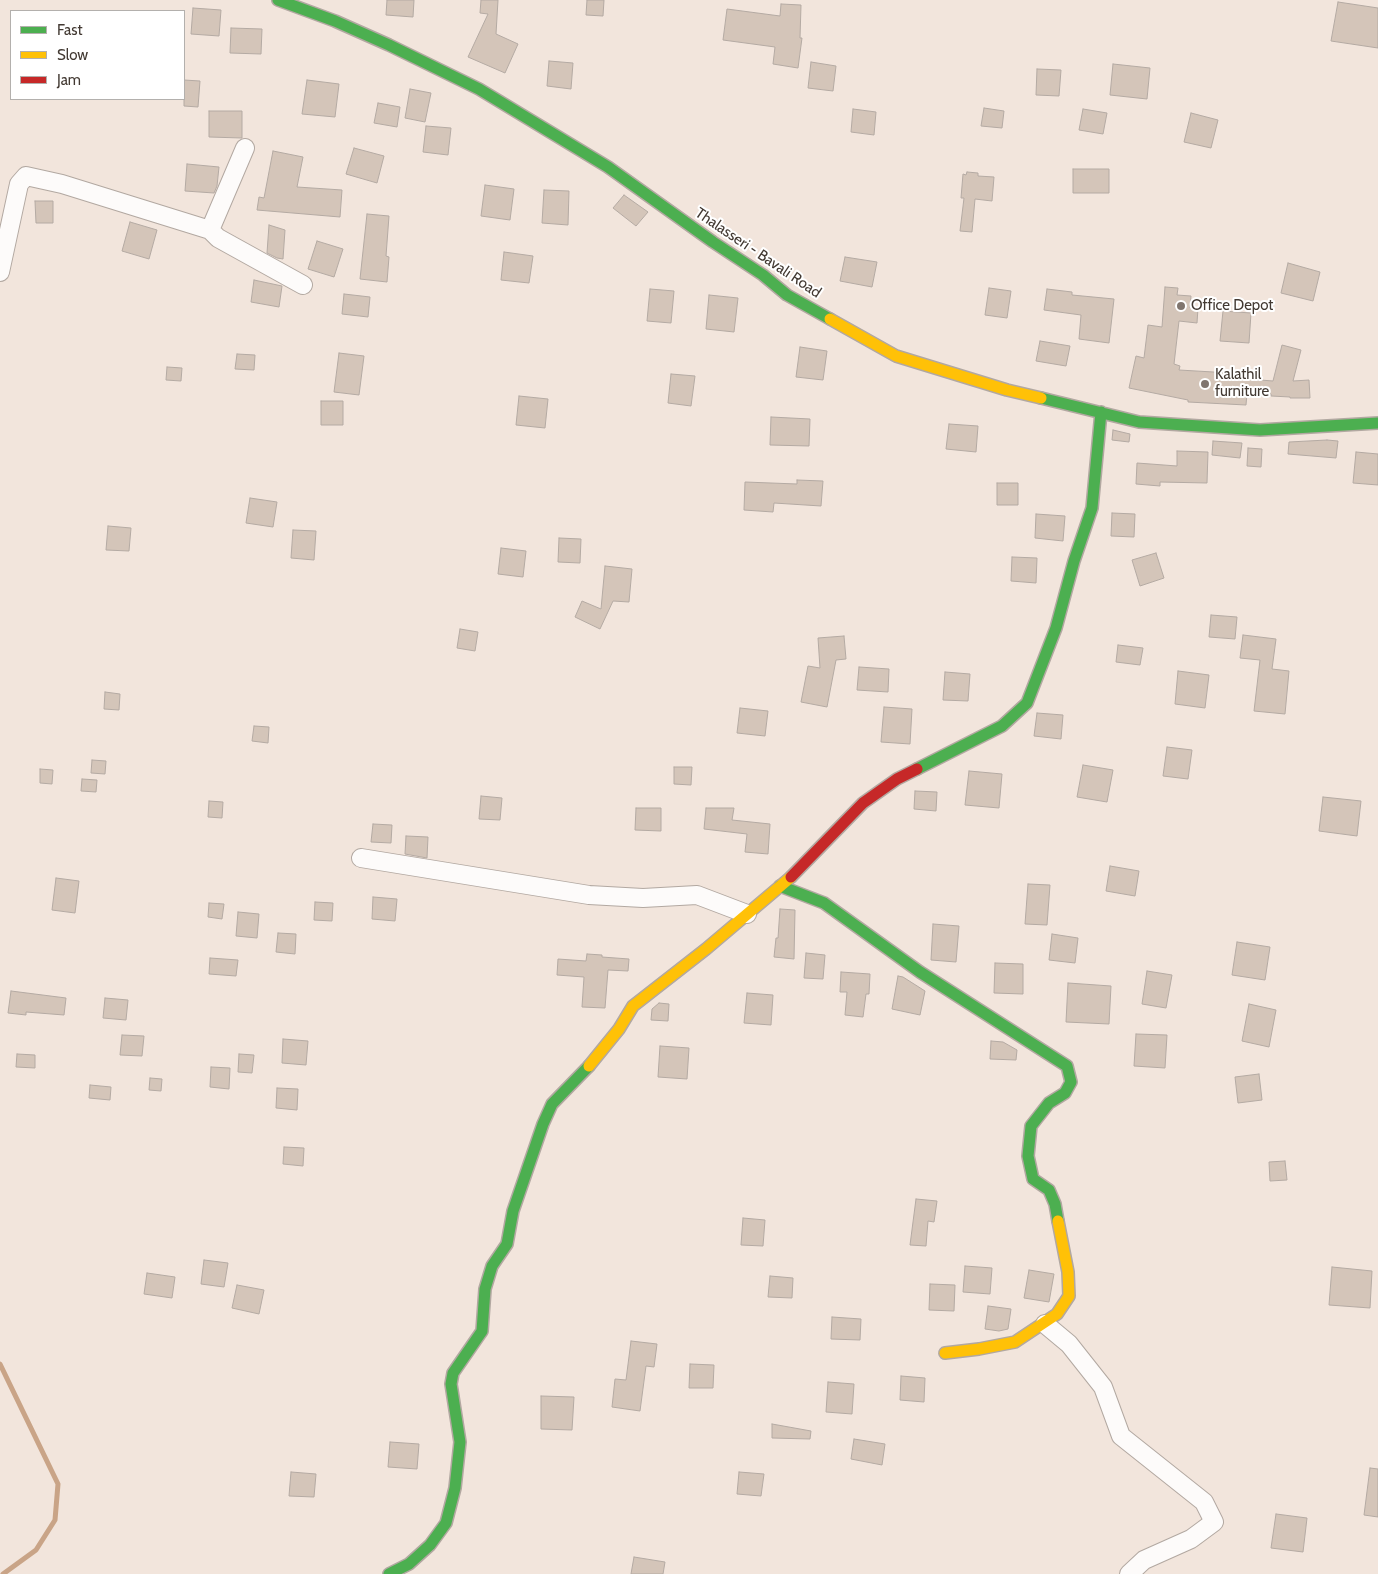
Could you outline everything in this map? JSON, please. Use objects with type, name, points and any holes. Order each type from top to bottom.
[{"type":"street","name":"Thalasseri - Bavali Road","points":[[278,0],[334,20],[479,88],[608,167],[713,242],[763,275],[787,294],[896,356],[1007,390],[1139,422],[1260,430],[1378,424]]},
{"type":"street","points":[[210,230],[245,148]]},
{"type":"street","points":[[0,272],[19,184],[26,176],[62,184],[210,230],[218,238],[303,285]]},
{"type":"street","points":[[389,1574],[409,1564],[430,1545],[446,1523],[457,1480],[460,1442],[450,1384],[453,1374],[482,1331],[485,1289],[492,1266],[507,1244],[513,1211],[543,1124],[552,1104],[586,1070],[619,1029],[633,1006],[706,949],[791,877],[862,803],[897,779],[1002,726],[1027,703],[1056,628],[1074,561],[1092,508],[1101,412]]},
{"type":"street","points":[[361,858],[589,895],[643,898],[697,894],[747,914]]},
{"type":"street","points":[[780,886],[824,903],[920,972],[1067,1066],[1071,1082],[1065,1093],[1049,1103],[1031,1126],[1028,1156],[1033,1179],[1049,1190],[1055,1204],[1068,1272],[1069,1296],[1057,1314],[1045,1324],[1015,1342],[945,1353]]},
{"type":"street","points":[[1045,1324],[1069,1344],[1104,1387],[1121,1436],[1204,1502],[1214,1522],[1191,1539],[1144,1560],[1129,1574]]},
{"type":"building","points":[[387,0],[414,0],[413,17],[386,15]]},
{"type":"building","points":[[481,0],[498,0],[496,34],[518,44],[505,73],[468,57],[488,14],[480,13]]},
{"type":"building","points":[[587,0],[604,0],[603,16],[586,15]]},
{"type":"building","points":[[1338,2],[1378,8],[1378,48],[1331,41]]},
{"type":"building","points":[[781,4],[801,5],[800,38],[802,38],[798,68],[773,64],[775,47],[723,40],[727,9],[780,16]]},
{"type":"building","points":[[193,8],[221,10],[219,36],[191,34]]},
{"type":"building","points":[[231,28],[262,29],[261,54],[230,53]]},
{"type":"building","points":[[549,61],[573,63],[571,89],[547,86]]},
{"type":"building","points":[[811,62],[836,66],[833,91],[808,88]]},
{"type":"building","points":[[1113,64],[1150,68],[1147,99],[1110,95]]},
{"type":"building","points":[[1037,69],[1061,70],[1059,96],[1036,95]]},
{"type":"building","points":[[185,80],[200,81],[198,107],[184,106]]},
{"type":"building","points":[[307,80],[339,84],[335,117],[302,114]]},
{"type":"building","points":[[410,89],[431,93],[425,122],[405,118]]},
{"type":"building","points":[[378,103],[400,107],[397,127],[374,123]]},
{"type":"building","points":[[984,108],[1004,111],[1002,128],[981,126]]},
{"type":"building","points":[[853,109],[876,112],[874,135],[851,132]]},
{"type":"building","points":[[1083,109],[1107,113],[1103,134],[1079,130]]},
{"type":"building","points":[[209,111],[242,111],[242,138],[209,137]]},
{"type":"building","points":[[1191,113],[1218,120],[1211,148],[1184,142]]},
{"type":"building","points":[[426,126],[451,128],[448,155],[423,152]]},
{"type":"building","points":[[354,148],[384,156],[377,183],[346,174]]},
{"type":"building","points":[[273,151],[303,157],[297,187],[342,190],[340,217],[257,210],[259,197],[264,198]]},
{"type":"building","points":[[187,164],[219,167],[217,186],[214,193],[185,191]]},
{"type":"building","points":[[1073,169],[1109,169],[1109,193],[1073,193]]},
{"type":"building","points":[[967,172],[978,173],[978,176],[994,177],[992,201],[975,199],[972,232],[960,231],[964,198],[961,198],[963,174],[966,175]]},
{"type":"building","points":[[485,185],[514,189],[510,220],[481,216]]},
{"type":"building","points":[[544,190],[569,191],[568,225],[542,223]]},
{"type":"building","points":[[624,195],[648,212],[636,226],[613,208]]},
{"type":"building","points":[[35,201],[53,201],[53,223],[36,223]]},
{"type":"building","points":[[367,214],[389,216],[386,256],[389,257],[387,282],[360,279]]},
{"type":"building","points":[[130,222],[157,230],[149,259],[122,251]]},
{"type":"building","points":[[269,225],[285,230],[283,259],[267,253]]},
{"type":"building","points":[[317,241],[343,249],[334,277],[308,269]]},
{"type":"building","points":[[504,252],[533,256],[529,283],[501,280]]},
{"type":"building","points":[[845,257],[877,262],[872,287],[840,281]]},
{"type":"building","points":[[1288,263],[1320,272],[1313,301],[1281,293]]},
{"type":"building","points":[[254,280],[282,286],[279,307],[251,302]]},
{"type":"building","points":[[1165,287],[1178,288],[1177,295],[1191,296],[1190,308],[1198,308],[1197,323],[1179,321],[1174,364],[1180,366],[1179,370],[1248,374],[1248,379],[1273,381],[1282,345],[1301,350],[1293,381],[1309,380],[1310,398],[1290,398],[1271,396],[1271,394],[1247,393],[1246,405],[1188,402],[1188,400],[1129,388],[1136,356],[1144,358],[1148,325],[1162,327]]},
{"type":"building","points":[[989,288],[1011,291],[1007,318],[985,315]]},
{"type":"building","points":[[650,289],[674,291],[671,323],[647,321]]},
{"type":"building","points":[[1047,289],[1072,292],[1072,295],[1114,299],[1109,343],[1079,339],[1081,315],[1044,310]]},
{"type":"building","points":[[344,294],[370,297],[368,317],[342,314]]},
{"type":"building","points":[[709,295],[738,298],[734,332],[706,329]]},
{"type":"building","points":[[1223,311],[1251,313],[1249,343],[1220,341]]},
{"type":"building","points":[[1040,341],[1070,346],[1066,366],[1036,361]]},
{"type":"building","points":[[800,347],[827,351],[823,380],[796,377]]},
{"type":"building","points":[[339,353],[364,356],[359,395],[334,392]]},
{"type":"building","points":[[237,354],[255,355],[254,370],[235,369]]},
{"type":"building","points":[[167,367],[182,368],[181,381],[166,380]]},
{"type":"building","points":[[671,374],[695,376],[691,406],[668,403]]},
{"type":"building","points":[[519,396],[548,399],[545,428],[516,425]]},
{"type":"building","points":[[321,401],[343,401],[343,425],[321,425]]},
{"type":"building","points":[[771,417],[810,419],[809,446],[770,445]]},
{"type":"building","points":[[949,424],[978,426],[976,452],[946,449]]},
{"type":"building","points":[[1113,430],[1130,434],[1129,442],[1112,440]]},
{"type":"building","points":[[1213,441],[1242,443],[1240,458],[1212,455]]},
{"type":"building","points":[[1338,441],[1336,458],[1288,454],[1289,442]]},
{"type":"building","points":[[1248,448],[1262,449],[1261,467],[1247,466]]},
{"type":"building","points":[[1177,451],[1208,452],[1207,483],[1160,482],[1160,486],[1136,484],[1137,463],[1177,466]]},
{"type":"building","points":[[1356,452],[1378,454],[1378,485],[1353,483]]},
{"type":"building","points":[[797,480],[823,481],[821,506],[774,503],[773,512],[744,510],[745,482],[797,484]]},
{"type":"building","points":[[997,483],[1018,483],[1018,505],[997,505]]},
{"type":"building","points":[[250,498],[277,502],[273,527],[246,523]]},
{"type":"building","points":[[1112,513],[1135,514],[1134,537],[1111,536]]},
{"type":"building","points":[[1036,514],[1065,516],[1063,541],[1035,538]]},
{"type":"building","points":[[108,526],[131,528],[129,551],[106,550]]},
{"type":"building","points":[[293,530],[316,531],[314,560],[291,558]]},
{"type":"building","points":[[559,538],[581,539],[580,563],[558,562]]},
{"type":"building","points":[[501,548],[526,551],[523,577],[498,574]]},
{"type":"building","points":[[1156,553],[1164,578],[1140,586],[1132,560]]},
{"type":"building","points":[[1012,557],[1037,558],[1036,583],[1011,581]]},
{"type":"building","points":[[605,566],[632,569],[629,602],[613,601],[600,629],[575,617],[582,601],[601,609]]},
{"type":"building","points":[[1211,615],[1237,617],[1235,639],[1209,637]]},
{"type":"building","points":[[460,629],[478,632],[475,651],[457,648]]},
{"type":"building","points":[[1243,635],[1276,639],[1272,669],[1289,671],[1285,714],[1254,711],[1260,660],[1240,658]]},
{"type":"building","points":[[844,636],[846,659],[836,660],[827,707],[801,702],[808,666],[820,668],[818,638]]},
{"type":"building","points":[[1118,645],[1143,648],[1140,665],[1116,662]]},
{"type":"building","points":[[859,667],[889,669],[888,692],[857,690]]},
{"type":"building","points":[[1178,671],[1209,675],[1205,708],[1175,704]]},
{"type":"building","points":[[945,672],[970,674],[968,701],[943,700]]},
{"type":"building","points":[[105,692],[120,694],[119,710],[104,709]]},
{"type":"building","points":[[884,707],[912,709],[910,744],[881,742]]},
{"type":"building","points":[[740,708],[768,711],[765,736],[737,733]]},
{"type":"building","points":[[1037,713],[1063,715],[1061,739],[1034,736]]},
{"type":"building","points":[[254,726],[269,727],[268,743],[252,741]]},
{"type":"building","points":[[1167,747],[1192,750],[1188,779],[1163,776]]},
{"type":"building","points":[[92,760],[106,761],[105,774],[91,773]]},
{"type":"building","points":[[1083,765],[1113,770],[1107,802],[1077,797]]},
{"type":"building","points":[[674,767],[692,767],[691,785],[674,784]]},
{"type":"building","points":[[40,769],[53,770],[52,784],[40,783]]},
{"type":"building","points":[[969,771],[1002,774],[999,808],[965,805]]},
{"type":"building","points":[[82,779],[97,780],[96,792],[81,791]]},
{"type":"building","points":[[915,791],[937,792],[936,811],[914,809]]},
{"type":"building","points":[[481,796],[502,798],[500,820],[479,819]]},
{"type":"building","points":[[1323,797],[1361,801],[1357,836],[1319,831]]},
{"type":"building","points":[[209,801],[223,802],[222,818],[208,817]]},
{"type":"building","points":[[636,808],[661,808],[661,831],[635,830]]},
{"type":"building","points":[[706,808],[734,808],[732,820],[770,824],[768,854],[745,852],[747,834],[704,829]]},
{"type":"building","points":[[373,824],[392,825],[391,843],[371,842]]},
{"type":"building","points":[[406,836],[428,837],[427,858],[405,854]]},
{"type":"building","points":[[1110,866],[1139,871],[1135,896],[1106,891]]},
{"type":"building","points":[[56,878],[79,881],[75,913],[52,910]]},
{"type":"building","points":[[1028,884],[1050,885],[1047,925],[1025,924]]},
{"type":"building","points":[[373,897],[397,899],[395,921],[372,919]]},
{"type":"building","points":[[315,902],[333,903],[332,921],[314,920]]},
{"type":"building","points":[[209,903],[224,904],[222,919],[208,917]]},
{"type":"building","points":[[780,909],[795,910],[794,959],[774,957],[776,938],[778,938]]},
{"type":"building","points":[[238,912],[259,914],[257,938],[236,936]]},
{"type":"building","points":[[933,924],[959,926],[956,962],[931,960]]},
{"type":"building","points":[[278,933],[296,934],[295,954],[276,952]]},
{"type":"building","points":[[1052,934],[1078,938],[1075,963],[1049,960]]},
{"type":"building","points":[[1237,942],[1270,947],[1265,980],[1232,975]]},
{"type":"building","points":[[806,953],[825,955],[823,979],[804,978]]},
{"type":"building","points":[[587,954],[629,959],[628,971],[608,970],[605,1008],[582,1007],[584,977],[557,975],[558,959],[586,961]]},
{"type":"building","points":[[210,958],[238,960],[236,976],[209,974]]},
{"type":"building","points":[[995,963],[1023,964],[1023,994],[994,993]]},
{"type":"building","points":[[1147,971],[1172,975],[1166,1008],[1142,1004]]},
{"type":"building","points":[[841,972],[870,974],[869,994],[866,994],[863,1017],[845,1015],[847,992],[840,992]]},
{"type":"building","points":[[898,976],[903,977],[925,991],[920,1015],[892,1009]]},
{"type":"building","points":[[1068,983],[1111,986],[1109,1024],[1066,1022]]},
{"type":"building","points":[[11,991],[66,998],[64,1015],[26,1012],[26,1015],[8,1013]]},
{"type":"building","points":[[747,993],[773,995],[771,1025],[744,1023]]},
{"type":"building","points":[[105,998],[128,1000],[126,1020],[103,1018]]},
{"type":"building","points":[[659,1003],[669,1004],[668,1021],[651,1020],[652,1009]]},
{"type":"building","points":[[1249,1004],[1276,1010],[1269,1047],[1242,1041]]},
{"type":"building","points":[[1136,1034],[1167,1035],[1165,1068],[1134,1066]]},
{"type":"building","points":[[122,1035],[144,1036],[142,1056],[120,1055]]},
{"type":"building","points":[[283,1039],[308,1041],[306,1065],[282,1063]]},
{"type":"building","points":[[991,1041],[1003,1042],[1017,1050],[1016,1060],[990,1059]]},
{"type":"building","points":[[660,1046],[689,1048],[687,1079],[658,1077]]},
{"type":"building","points":[[17,1054],[35,1055],[35,1068],[16,1067]]},
{"type":"building","points":[[239,1054],[254,1055],[252,1073],[238,1072]]},
{"type":"building","points":[[211,1067],[230,1068],[229,1089],[210,1087]]},
{"type":"building","points":[[1259,1074],[1262,1100],[1238,1103],[1235,1077]]},
{"type":"building","points":[[150,1078],[162,1079],[161,1091],[149,1090]]},
{"type":"building","points":[[90,1085],[111,1087],[110,1100],[89,1098]]},
{"type":"building","points":[[277,1088],[298,1089],[297,1110],[276,1108]]},
{"type":"building","points":[[284,1147],[304,1148],[303,1166],[283,1164]]},
{"type":"building","points":[[1285,1161],[1287,1180],[1270,1181],[1269,1162]]},
{"type":"building","points":[[916,1199],[937,1201],[934,1222],[928,1221],[926,1246],[910,1245]]},
{"type":"building","points":[[743,1218],[765,1220],[763,1246],[741,1245]]},
{"type":"building","points":[[204,1260],[228,1263],[224,1287],[201,1284]]},
{"type":"building","points":[[965,1266],[992,1268],[990,1294],[963,1292]]},
{"type":"building","points":[[1332,1267],[1372,1271],[1370,1308],[1329,1305]]},
{"type":"building","points":[[1029,1270],[1054,1274],[1049,1302],[1024,1298]]},
{"type":"building","points":[[147,1273],[175,1277],[172,1298],[144,1294]]},
{"type":"building","points":[[770,1276],[793,1278],[792,1298],[768,1297]]},
{"type":"building","points":[[930,1284],[955,1285],[954,1311],[929,1310]]},
{"type":"building","points":[[237,1285],[264,1290],[259,1314],[232,1308]]},
{"type":"building","points":[[988,1306],[1011,1309],[1008,1329],[999,1331],[985,1329]]},
{"type":"building","points":[[832,1317],[861,1319],[860,1340],[831,1339]]},
{"type":"building","points":[[631,1341],[657,1344],[654,1367],[646,1366],[640,1411],[612,1407],[615,1379],[626,1380]]},
{"type":"building","points":[[690,1364],[714,1365],[713,1388],[689,1388]]},
{"type":"building","points":[[901,1376],[925,1378],[924,1402],[900,1400]]},
{"type":"building","points":[[828,1382],[854,1384],[852,1414],[826,1412]]},
{"type":"building","points":[[541,1396],[574,1397],[572,1430],[541,1429]]},
{"type":"building","points":[[772,1424],[811,1431],[810,1439],[772,1438]]},
{"type":"building","points":[[854,1439],[885,1444],[882,1465],[851,1459]]},
{"type":"building","points":[[390,1442],[419,1444],[417,1469],[388,1467]]},
{"type":"building","points":[[1370,1468],[1378,1469],[1378,1517],[1364,1515]]},
{"type":"building","points":[[291,1472],[316,1474],[314,1497],[289,1496]]},
{"type":"building","points":[[739,1472],[764,1474],[761,1496],[737,1494]]},
{"type":"building","points":[[1276,1514],[1307,1518],[1303,1552],[1271,1548]]},
{"type":"building","points":[[634,1557],[665,1562],[663,1574],[631,1574]]},
{"type":"waterway","points":[[0,1364],[58,1484],[55,1520],[36,1550],[3,1574]]},
{"type":"traffic: fast","points":[[278,0],[335,21],[479,89],[608,167],[713,242],[763,275],[787,295],[830,319]]},
{"type":"traffic: fast","points":[[1041,398],[1139,422],[1260,430],[1378,423]]},
{"type":"traffic: fast","points":[[917,769],[1002,726],[1027,703],[1056,628],[1074,561],[1092,508],[1101,412]]},
{"type":"traffic: fast","points":[[780,886],[824,903],[920,972],[1067,1066],[1071,1082],[1065,1093],[1049,1103],[1031,1126],[1028,1156],[1033,1179],[1049,1190],[1055,1204],[1058,1221]]},
{"type":"traffic: fast","points":[[389,1574],[409,1564],[430,1545],[446,1523],[455,1488],[460,1442],[451,1384],[453,1373],[482,1331],[485,1289],[492,1266],[507,1244],[513,1211],[543,1124],[552,1104],[589,1066]]},
{"type":"traffic: slow","points":[[830,319],[896,356],[1007,390],[1041,398]]},
{"type":"traffic: slow","points":[[589,1066],[619,1029],[633,1006],[706,949],[791,877]]},
{"type":"traffic: slow","points":[[945,1353],[1015,1342],[1057,1314],[1069,1296],[1068,1272],[1058,1221]]},
{"type":"traffic: jam","points":[[791,877],[863,803],[897,779],[917,769]]},
{"type":"place","name":"Office Depot","points":[[1181,306]]},
{"type":"place","name":"Kalathil furniture","points":[[1205,384]]}]
